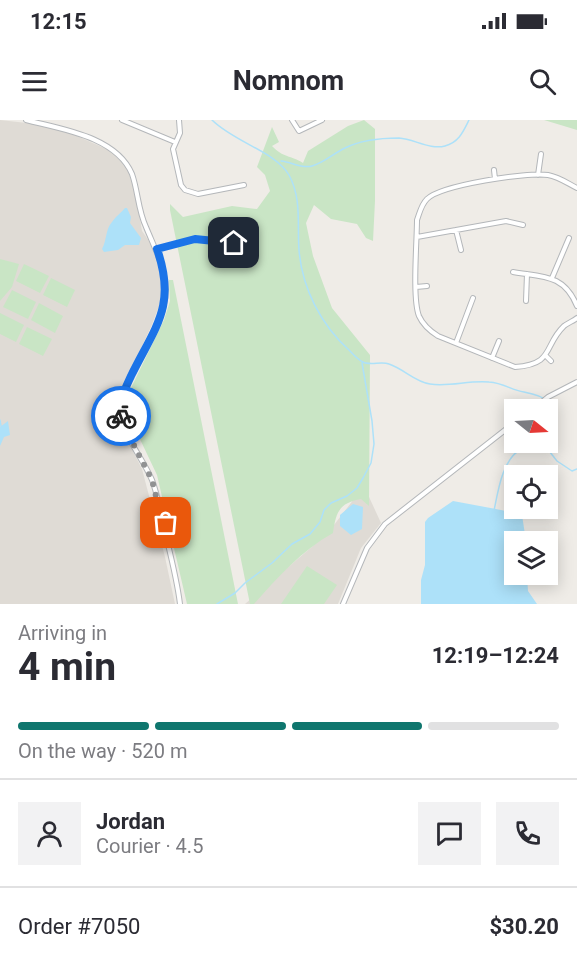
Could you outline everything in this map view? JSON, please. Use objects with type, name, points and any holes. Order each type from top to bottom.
[{"type":"street","points":[[26,120],[72,131],[114,152],[124,162],[132,177],[146,227],[157,249],[165,281],[164,306],[125,389],[120,411],[126,430],[152,480],[180,604]]},
{"type":"street","points":[[122,120],[176,142]]},
{"type":"street","points":[[179,120],[180,133],[173,149],[181,185],[188,192],[198,194],[244,185]]},
{"type":"street","points":[[292,120],[299,131],[322,120]]},
{"type":"street","points":[[538,175],[541,154]]},
{"type":"street","points":[[494,170],[495,179]]},
{"type":"street","points":[[577,188],[557,177],[538,175],[495,179],[441,191],[427,199],[417,220],[416,287],[416,307],[429,330],[450,342],[515,367],[535,363],[546,355],[564,327],[577,318]]},
{"type":"street","points":[[417,237],[506,221],[523,225]]},
{"type":"street","points":[[456,230],[461,250]]},
{"type":"street","points":[[552,278],[569,238]]},
{"type":"street","points":[[157,249],[195,239],[234,243]]},
{"type":"street","points":[[513,272],[552,278],[568,290],[577,306]]},
{"type":"street","points":[[526,301],[527,274]]},
{"type":"street","points":[[416,287],[427,286]]},
{"type":"street","points":[[456,343],[473,298]]},
{"type":"street","points":[[492,358],[499,341]]},
{"type":"street","points":[[546,355],[551,361]]},
{"type":"street","points":[[546,399],[577,382]]},
{"type":"street","points":[[343,604],[368,548],[385,524],[504,431]]},
{"type":"street","points":[[163,524],[177,520]]},
{"type":"shaded area","points":[[0,120],[54,126],[118,154],[133,177],[142,231],[159,255],[163,296],[124,385],[116,418],[142,469],[175,604],[0,604]]},
{"type":"shaded area","points":[[364,486],[381,523],[361,548],[338,604],[245,604],[327,534]]},
{"type":"green space","points":[[364,120],[375,129],[373,241],[366,238],[357,224],[331,219],[314,205],[306,223],[313,256],[332,308],[370,355],[369,506],[361,499],[343,506],[337,514],[333,533],[300,556],[254,604],[250,604],[170,204],[183,217],[232,206],[257,209],[270,191],[265,175],[257,167],[272,127],[279,142],[272,146],[280,153],[303,163],[308,151],[348,126]]},
{"type":"green space","points":[[544,120],[577,120],[577,130]]},
{"type":"green space","points":[[0,259],[19,264],[12,287],[0,301]]},
{"type":"green space","points":[[24,264],[49,276],[40,293],[16,281]]},
{"type":"green space","points":[[51,278],[75,290],[67,307],[43,295]]},
{"type":"green space","points":[[169,280],[173,280],[238,604],[187,604],[157,475],[129,416],[131,388],[164,320],[170,301]]},
{"type":"green space","points":[[12,290],[36,302],[28,319],[3,307]]},
{"type":"green space","points":[[39,303],[63,316],[55,333],[31,320]]},
{"type":"green space","points":[[0,313],[24,325],[16,342],[0,334]]},
{"type":"green space","points":[[27,327],[52,339],[43,356],[19,344]]},
{"type":"green space","points":[[307,566],[337,585],[324,604],[281,604]]},
{"type":"water","points":[[125,208],[131,217],[130,223],[141,238],[139,245],[125,245],[118,250],[104,252],[102,249],[108,228]]},
{"type":"water","points":[[8,421],[10,435],[4,437],[0,446],[0,427]]},
{"type":"water","points":[[453,501],[504,511],[504,519],[523,519],[524,531],[504,531],[504,585],[528,585],[528,591],[537,604],[421,604],[421,580],[425,565],[425,522]]},
{"type":"water","points":[[353,504],[363,507],[362,529],[351,535],[340,526],[340,515]]},
{"type":"waterway","points":[[212,120],[231,135],[275,160],[289,175],[296,193],[299,250],[309,292],[330,329],[356,357],[366,363],[389,364],[419,381],[430,384],[489,382],[545,399]]},
{"type":"waterway","points":[[281,161],[304,167],[312,166],[351,145],[379,139],[399,138],[434,147],[445,146],[457,139],[469,120]]},
{"type":"waterway","points":[[217,604],[235,593],[292,544],[310,534],[320,522],[324,510],[331,503],[347,496],[357,488],[371,463],[374,444],[362,363]]},
{"type":"waterway","points":[[0,420],[1,426]]},
{"type":"waterway","points":[[494,511],[505,468],[516,453]]},
{"type":"waterway","points":[[551,453],[557,461],[572,471],[577,469]]},
{"type":"way so far","points":[[121,416],[147,468],[163,524],[166,523]]},
{"type":"route","points":[[121,416],[125,389],[164,306],[165,281],[157,249],[195,239],[234,243]]}]
